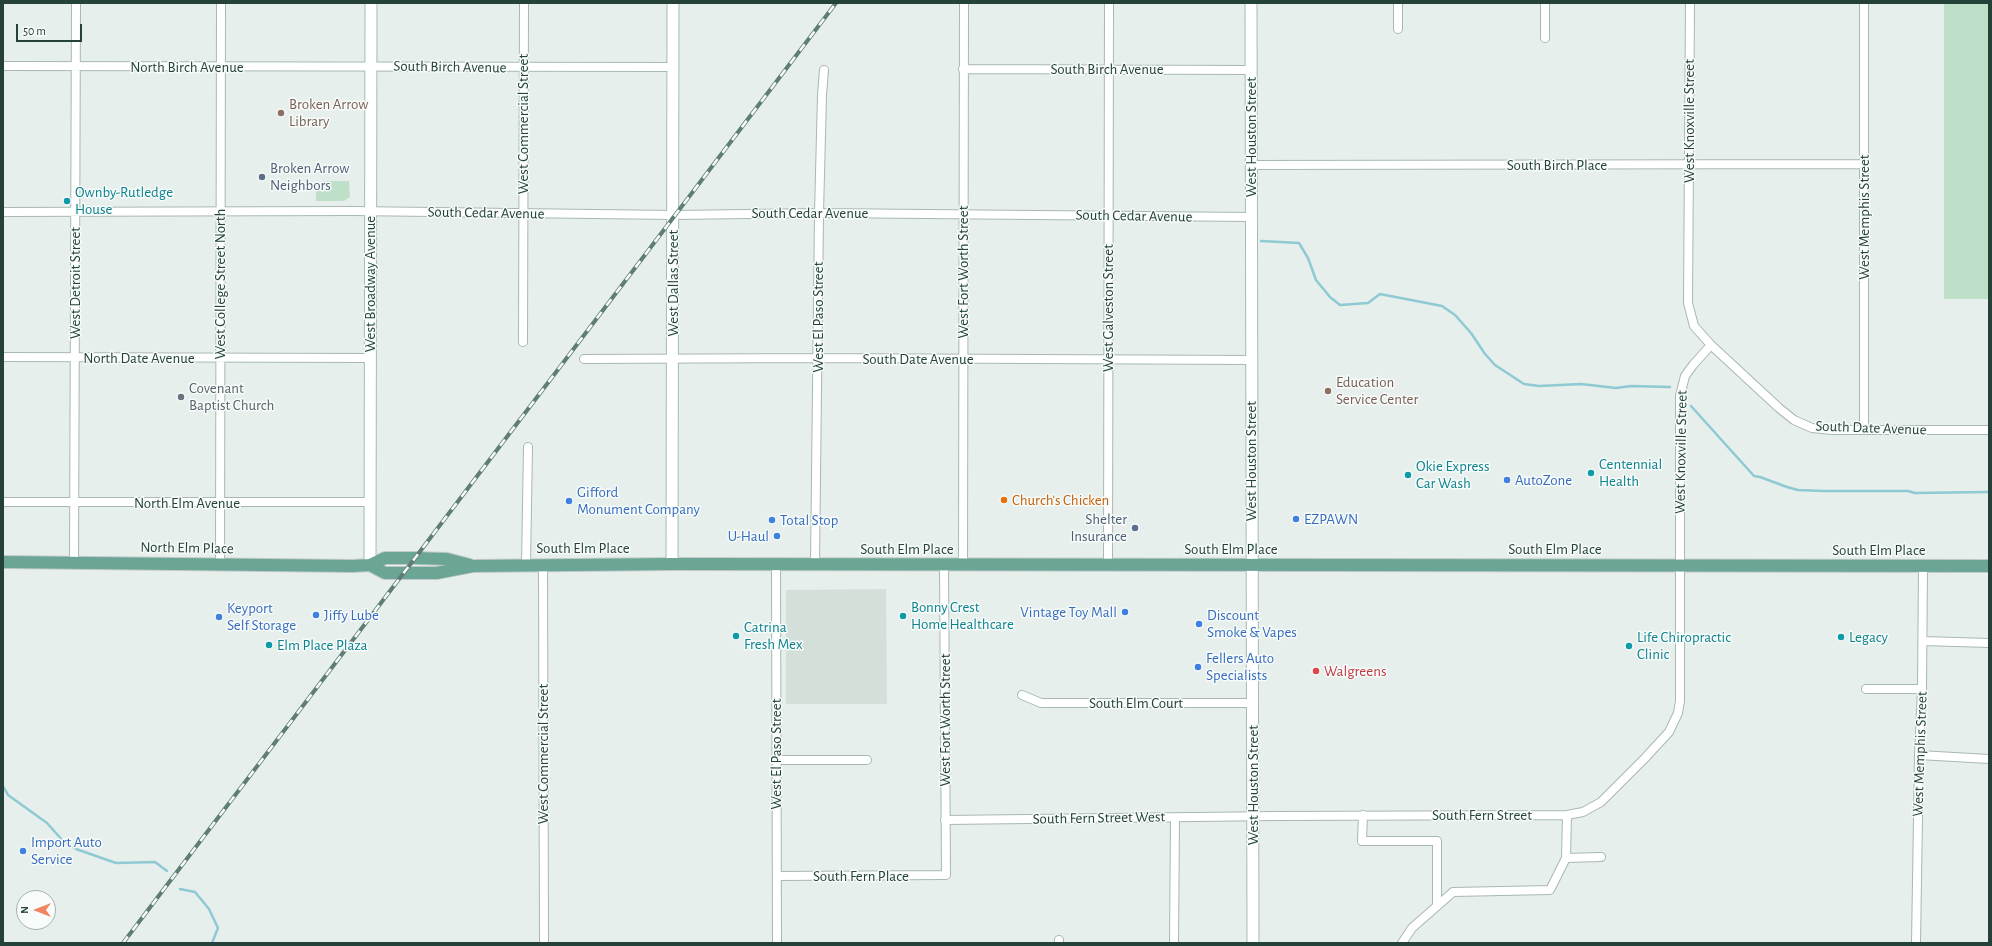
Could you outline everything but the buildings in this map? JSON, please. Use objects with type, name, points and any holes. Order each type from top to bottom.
[{"type":"main road","name":"North Elm Place","points":[[3,562],[220,565],[370,565]]},
{"type":"main road","name":"South Elm Place","points":[[370,565],[385,573],[438,573],[474,566],[672,564],[1989,566]]},
{"type":"street","name":"West Detroit Street","points":[[74,563],[76,358],[76,3]]},
{"type":"street","name":"West College Street North","points":[[220,565],[221,3]]},
{"type":"street","name":"West Broadway Avenue","points":[[370,565],[371,3]]},
{"type":"street","name":"West Commercial Street","points":[[523,342],[524,3]]},
{"type":"street","name":"West Dallas Street","points":[[672,564],[673,3]]},
{"type":"street","name":"West Fort Worth Street","points":[[963,564],[964,3]]},
{"type":"street","name":"West Galveston Street","points":[[1108,565],[1109,3]]},
{"type":"street","name":"West Houston Street","points":[[1251,3],[1253,943]]},
{"type":"street","points":[[1398,3],[1398,29]]},
{"type":"street","points":[[1545,3],[1545,38]]},
{"type":"street","name":"West Knoxville Street","points":[[1674,725],[1680,701],[1681,388],[1685,376],[1693,364],[1711,345],[1698,332],[1689,311],[1690,3]]},
{"type":"street","name":"West Memphis Street","points":[[1864,3],[1864,430]]},
{"type":"street","name":"North Birch Avenue","points":[[3,66],[370,67]]},
{"type":"street","name":"South Birch Avenue","points":[[370,67],[673,67]]},
{"type":"street","name":"South Birch Avenue","points":[[963,69],[1251,70]]},
{"type":"street","name":"West El Paso Street","points":[[815,564],[819,213],[824,70]]},
{"type":"street","name":"South Birch Place","points":[[1251,165],[1864,164]]},
{"type":"street","name":"South Cedar Avenue","points":[[3,212],[370,211],[523,214],[673,215],[819,213],[1251,217]]},
{"type":"street","name":"South Date Avenue","points":[[1711,345],[1770,401],[1794,420],[1804,425],[1822,430],[1989,430]]},
{"type":"street","name":"North Date Avenue","points":[[3,357],[370,358]]},
{"type":"street","name":"South Date Avenue","points":[[584,359],[818,358],[1251,360]]},
{"type":"street","points":[[526,565],[528,447]]},
{"type":"street","name":"North Elm Avenue","points":[[3,502],[370,502]]},
{"type":"street","name":"West Commercial Street","points":[[543,565],[544,943]]},
{"type":"street","name":"West El Paso Street","points":[[776,565],[777,943]]},
{"type":"street","name":"West Fort Worth Street","points":[[944,565],[946,876]]},
{"type":"street","name":"West Memphis Street","points":[[1916,943],[1919,756],[1923,641],[1923,566]]},
{"type":"street","points":[[1923,641],[1989,643]]},
{"type":"street","points":[[1866,689],[1922,689]]},
{"type":"street","name":"South Elm Court","points":[[1022,695],[1041,703],[1252,703]]},
{"type":"street","name":"South Fern Street","points":[[1253,816],[1567,815],[1583,812],[1601,802],[1645,758],[1674,725]]},
{"type":"street","points":[[1919,756],[1989,758]]},
{"type":"street","points":[[777,760],[867,760]]},
{"type":"street","points":[[1363,815],[1362,841],[1437,841],[1436,905]]},
{"type":"street","points":[[1402,943],[1412,928],[1436,905],[1453,892],[1550,890],[1566,858],[1567,815]]},
{"type":"street","name":"South Fern Street West","points":[[945,820],[1253,816]]},
{"type":"street","points":[[1174,943],[1175,818]]},
{"type":"street","points":[[1566,858],[1601,857]]},
{"type":"street","name":"South Fern Place","points":[[777,876],[946,876]]},
{"type":"shaded area","points":[[886,589],[887,704],[786,704],[786,590]]},
{"type":"green space","points":[[1944,3],[1989,3],[1989,299],[1944,299]]},
{"type":"green space","points":[[322,181],[349,181],[350,197],[344,201],[316,201],[316,189]]},
{"type":"waterway","points":[[1261,241],[1299,243],[1308,258],[1316,280],[1330,297],[1340,305],[1368,303],[1380,294],[1442,306],[1455,315],[1471,333],[1485,354],[1495,365],[1524,384],[1539,386],[1581,384],[1616,388],[1631,386],[1670,387]]},
{"type":"waterway","points":[[1691,406],[1754,476],[1787,487],[1798,490],[1824,491],[1908,491],[1915,493],[1989,492]]},
{"type":"waterway","points":[[3,786],[8,795],[47,823],[63,841],[76,849],[116,863],[155,862],[167,871]]},
{"type":"waterway","points":[[180,889],[195,892],[209,909],[218,928],[212,943]]},
{"type":"railway","points":[[123,943],[836,3]]},
{"type":"place","name":"Broken Arrow Library","points":[[281,113]]},
{"type":"place","name":"Broken Arrow Neighbors","points":[[262,177]]},
{"type":"place","name":"Ownby-Rutledge House","points":[[67,201]]},
{"type":"place","name":"Education Service Center","points":[[1328,391]]},
{"type":"place","name":"Covenant Baptist Church","points":[[181,397]]},
{"type":"place","name":"Centennial Health","points":[[1591,473]]},
{"type":"place","name":"Okie Express Car Wash","points":[[1408,475]]},
{"type":"place","name":"AutoZone","points":[[1507,480]]},
{"type":"place","name":"Church's Chicken","points":[[1004,500]]},
{"type":"place","name":"Gifford Monument Company","points":[[569,501]]},
{"type":"place","name":"EZPAWN","points":[[1296,519]]},
{"type":"place","name":"Total Stop","points":[[772,520]]},
{"type":"place","name":"Shelter Insurance","points":[[1135,528]]},
{"type":"place","name":"U-Haul","points":[[777,536]]},
{"type":"place","name":"Vintage Toy Mall","points":[[1125,612]]},
{"type":"place","name":"Jiffy Lube","points":[[316,615]]},
{"type":"place","name":"Bonny Crest Home Healthcare","points":[[903,616]]},
{"type":"place","name":"Keyport Self Storage","points":[[219,617]]},
{"type":"place","name":"Discount Smoke & Vapes","points":[[1199,624]]},
{"type":"place","name":"Catrina Fresh Mex","points":[[736,636]]},
{"type":"place","name":"Legacy","points":[[1841,637]]},
{"type":"place","name":"Elm Place Plaza","points":[[269,645]]},
{"type":"place","name":"Life Chiropractic Clinic","points":[[1629,646]]},
{"type":"place","name":"Fellers Auto Specialists","points":[[1198,667]]},
{"type":"place","name":"Walgreens","points":[[1316,671]]},
{"type":"place","name":"Import Auto Service","points":[[23,851]]}]
